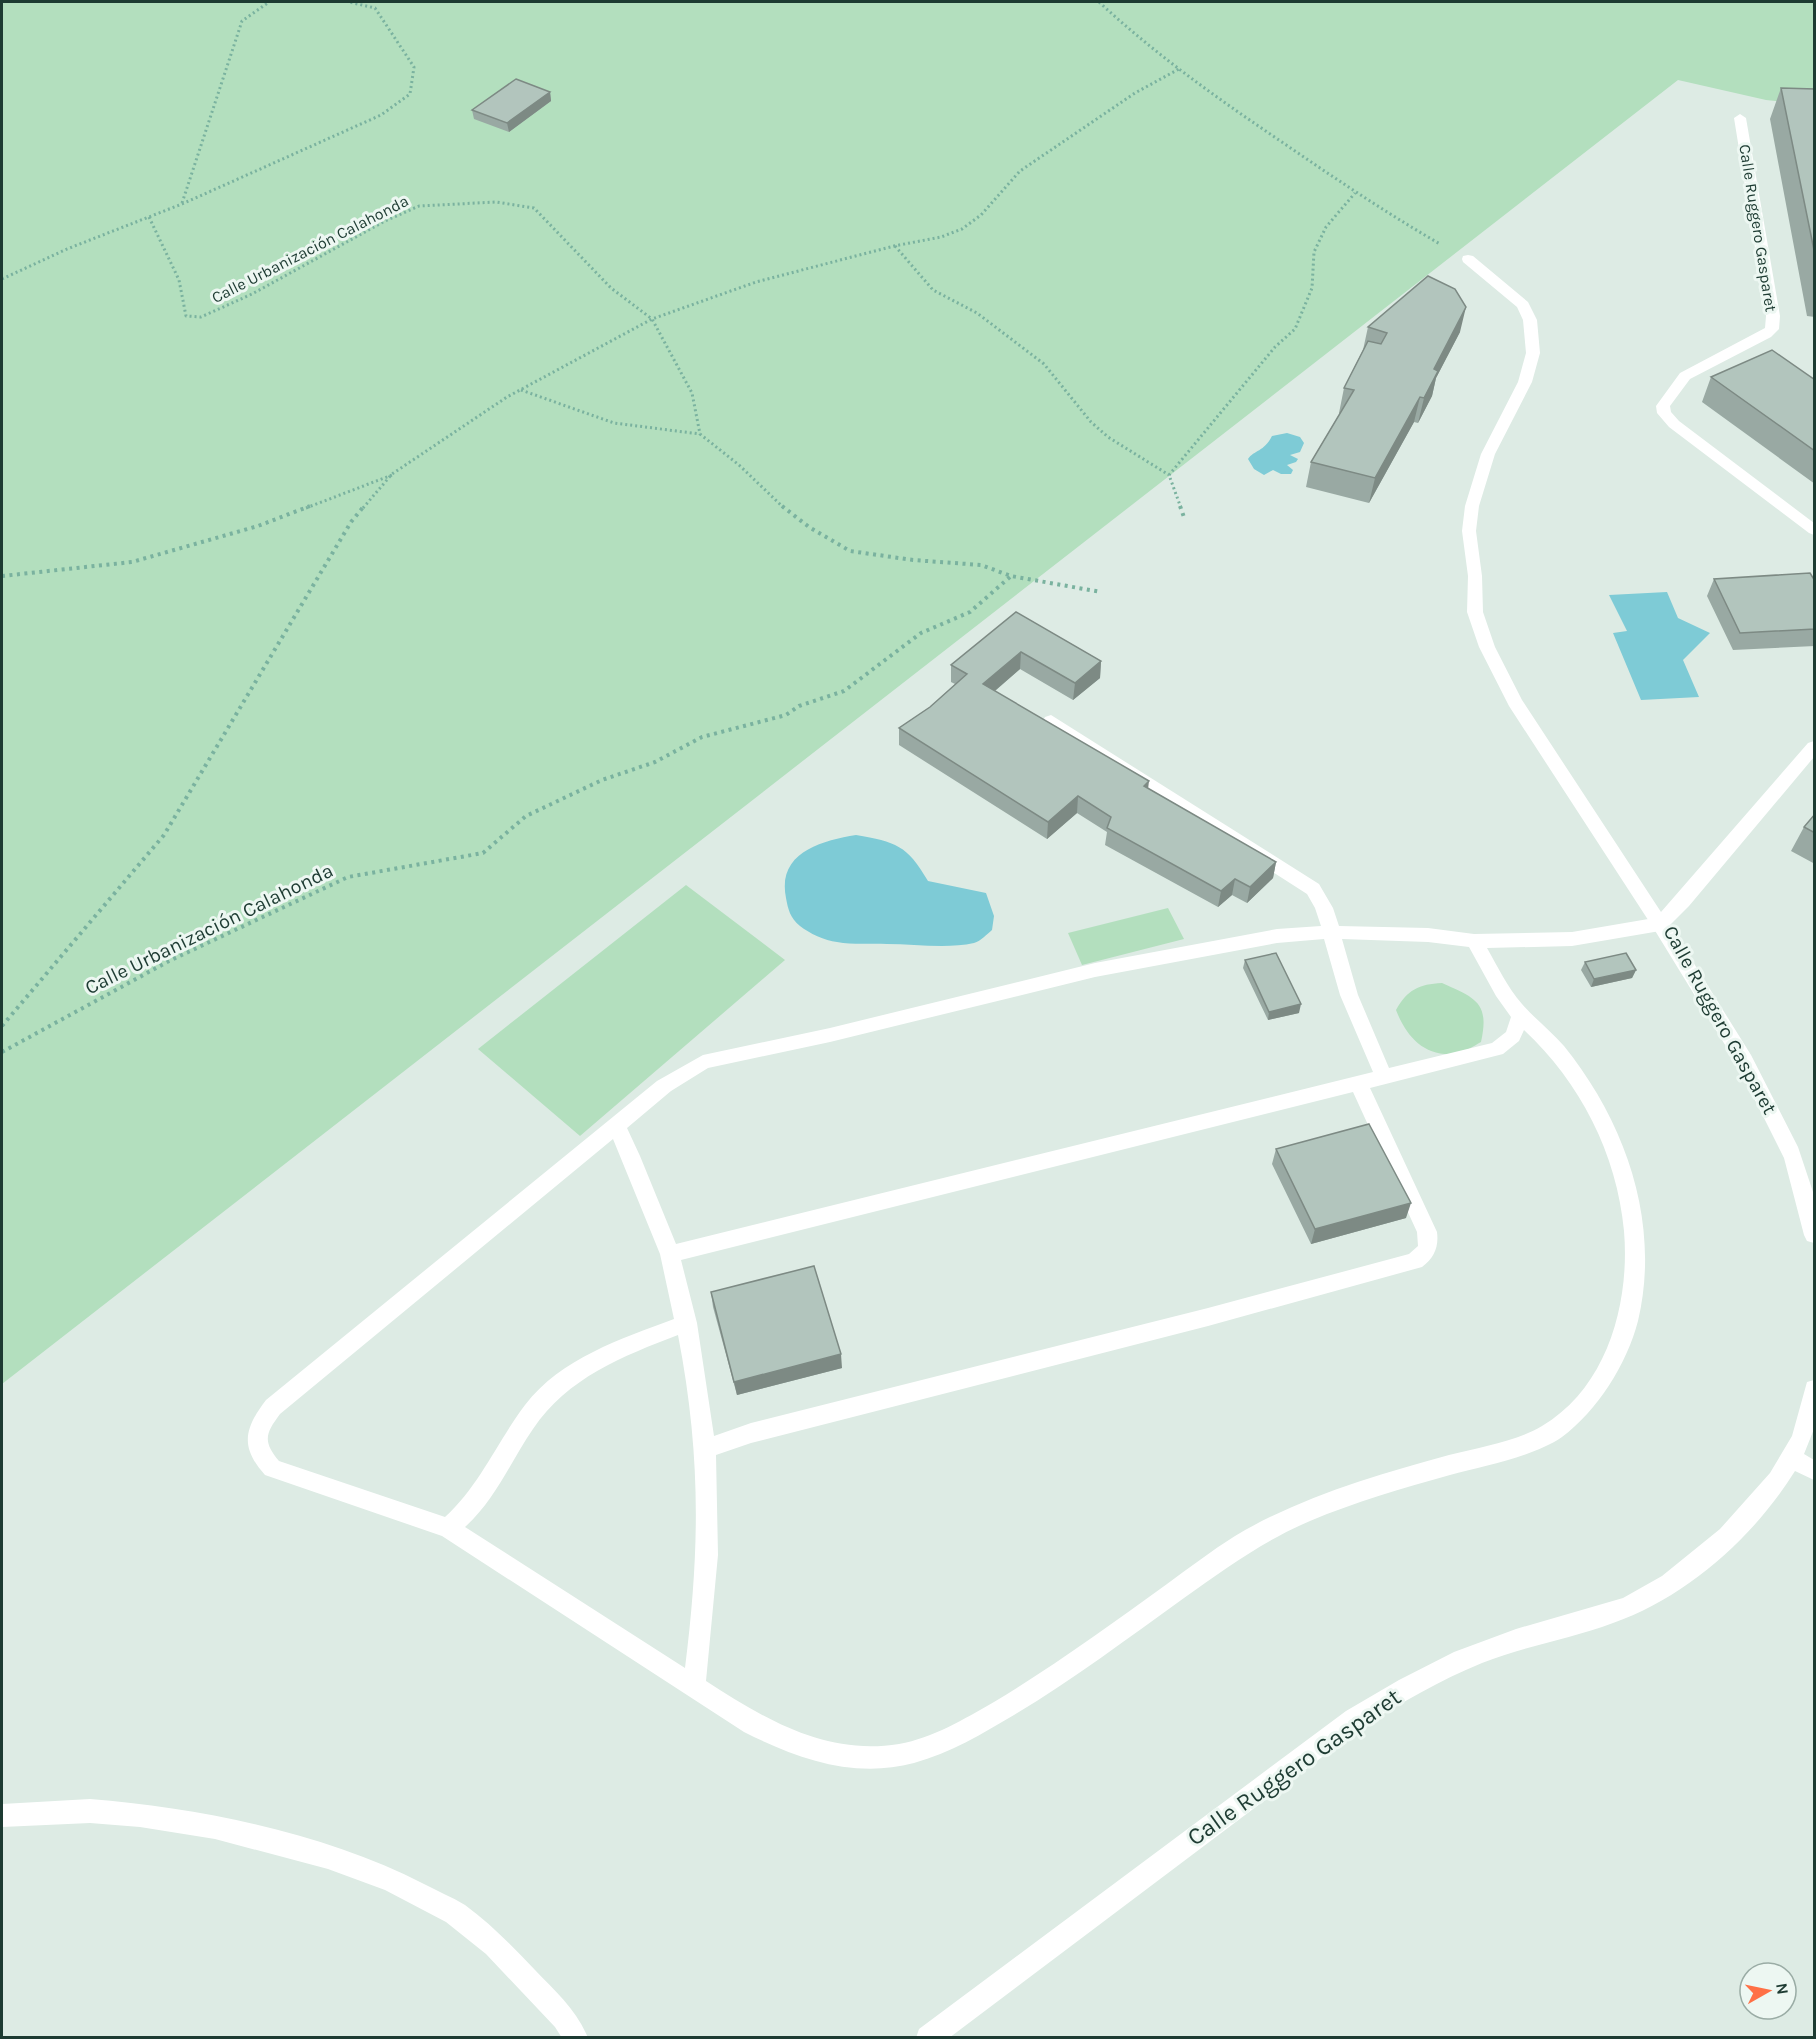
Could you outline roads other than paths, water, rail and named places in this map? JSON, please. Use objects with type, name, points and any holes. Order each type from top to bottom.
[{"type":"street","name":"Calle Ruggero Gasparet","points":[[1740,118],[1773,316],[1772,329],[1685,376],[1663,406],[1664,413],[1674,424],[1815,530]]},
{"type":"street","points":[[1468,259],[1523,306],[1530,320],[1533,353],[1525,382],[1488,454],[1472,506],[1469,531],[1475,576],[1475,612],[1487,647],[1515,702],[1660,924],[1572,939],[1474,941],[1428,935],[1330,932],[1267,938],[1095,970],[830,1035],[703,1062],[664,1086],[273,1407],[261,1421],[256,1445],[262,1458],[272,1468],[448,1527],[752,1724],[790,1744],[828,1754],[867,1758],[898,1755],[931,1746],[1030,1694],[1249,1540],[1302,1513],[1447,1466],[1516,1447],[1554,1430],[1584,1402],[1607,1370],[1627,1324],[1636,1269],[1635,1228],[1629,1192],[1621,1165],[1592,1103],[1557,1051],[1506,998],[1474,941]]},
{"type":"street","points":[[1051,721],[1313,889],[1324,905],[1329,918],[1330,932],[1364,1035],[1383,1076]]},
{"type":"street","name":"Calle Ruggero Gasparet","points":[[1815,747],[1660,924],[1726,1030],[1767,1102],[1790,1149],[1815,1235]]},
{"type":"street","points":[[670,1254],[1497,1049],[1513,1036],[1521,1015]]},
{"type":"street","points":[[704,1449],[751,1433],[1208,1317],[1415,1261],[1427,1250],[1429,1242],[1427,1232],[1359,1082]]},
{"type":"street","points":[[616,1126],[631,1156],[670,1254],[687,1323],[704,1449],[708,1511],[705,1594],[693,1684]]},
{"type":"street","points":[[448,1527],[473,1504],[535,1408],[551,1391],[568,1378],[635,1342],[687,1323]]},
{"type":"street","name":"Calle Ruggero Gasparet","points":[[927,2037],[973,2006],[1221,1816],[1354,1719],[1452,1664],[1500,1645],[1628,1607],[1661,1589],[1691,1568],[1761,1504],[1792,1460],[1811,1414],[1815,1389]]},
{"type":"street","points":[[1792,1460],[1815,1470]]},
{"type":"street","points":[[2,1816],[90,1811],[140,1815],[215,1827],[328,1857],[391,1880],[455,1913],[495,1946],[564,2018],[576,2037]]},
{"type":"water","points":[[1287,433],[1300,437],[1304,443],[1300,452],[1290,455],[1298,459],[1287,465],[1293,470],[1291,474],[1281,474],[1273,470],[1264,475],[1254,469],[1248,459],[1250,456],[1266,445],[1272,436]]},
{"type":"water","points":[[1667,592],[1678,618],[1710,633],[1683,660],[1699,697],[1641,700],[1613,633],[1627,631],[1609,595]]},
{"type":"water","points":[[856,835],[891,843],[907,852],[928,881],[986,893],[994,916],[992,930],[974,943],[942,946],[843,943],[822,938],[804,929],[794,920],[788,906],[785,883],[788,870],[804,852],[829,841]]}]
